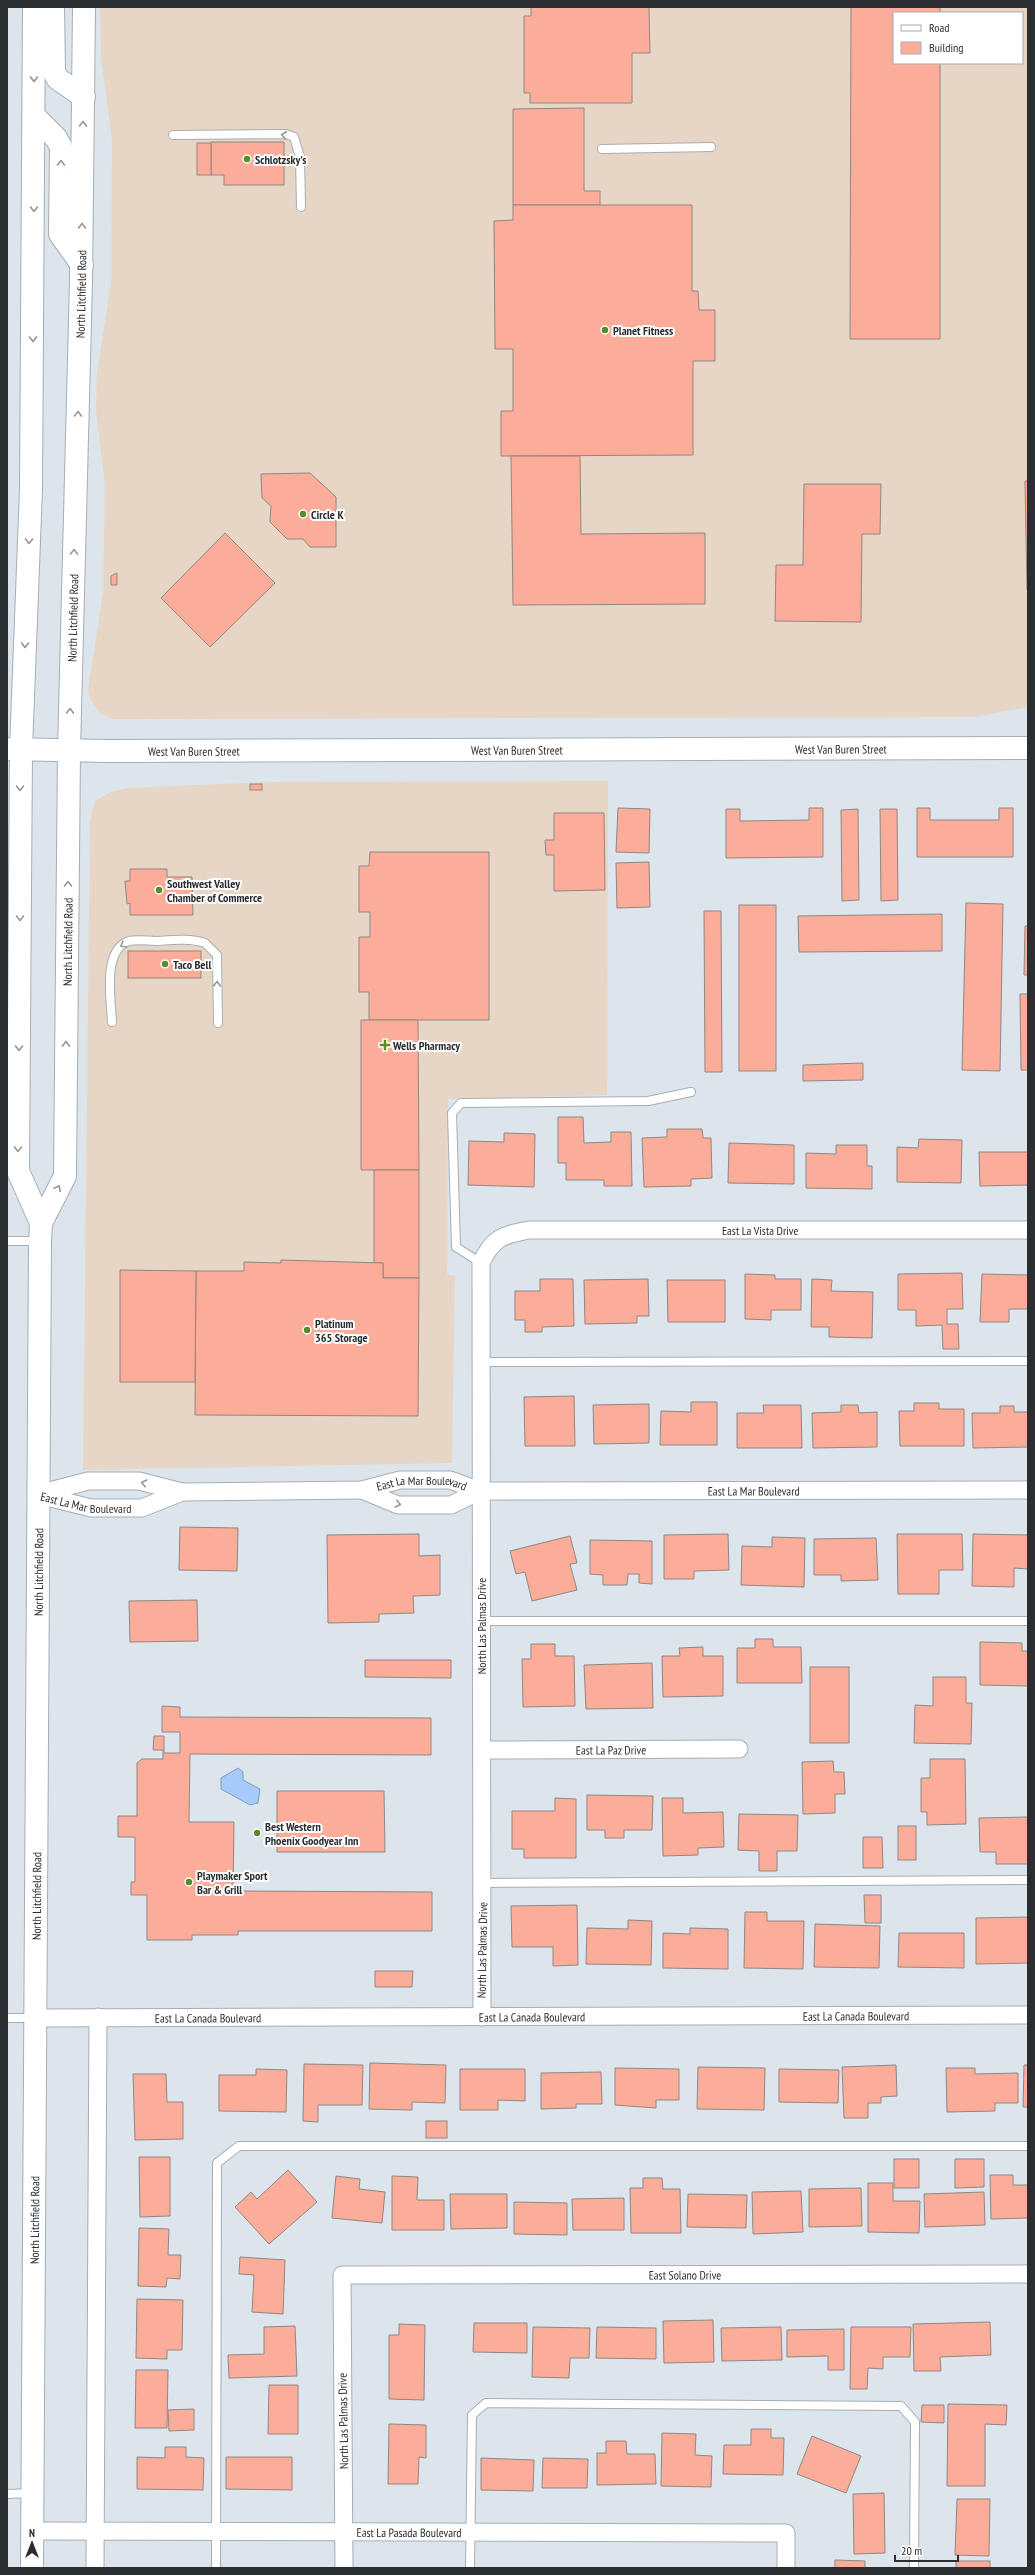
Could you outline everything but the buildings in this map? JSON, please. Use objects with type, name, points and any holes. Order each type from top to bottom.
[{"type":"main road","name":"North Litchfield Road","points":[[32,2568],[40,1232],[18,1171],[14,749],[31,489],[34,7]]},
{"type":"main road","points":[[53,7],[54,72],[58,79],[84,97]]},
{"type":"main road","name":"North Litchfield Road","points":[[40,1232],[65,1176],[69,750],[82,265],[84,7]]},
{"type":"main road","points":[[34,116],[56,138],[61,147],[60,234],[82,265]]},
{"type":"main road","name":"West Van Buren Street","points":[[14,749],[1028,748]]},
{"type":"street","name":"East La Vista Drive","points":[[481,1263],[495,1240],[509,1233],[529,1230],[1028,1230]]},
{"type":"street","name":"North Las Palmas Drive","points":[[481,1263],[480,1490],[483,1883],[482,2017]]},
{"type":"street","name":"East La Mar Boulevard","points":[[38,1494],[88,1481],[139,1481],[182,1492],[362,1490],[407,1480],[450,1480],[480,1490],[1028,1490]]},
{"type":"street","name":"East La Mar Boulevard","points":[[362,1490],[398,1505],[451,1505],[480,1490]]},
{"type":"street","name":"East La Mar Boulevard","points":[[38,1494],[91,1508],[142,1508],[182,1492]]},
{"type":"street","name":"East La Paz Drive","points":[[482,1750],[739,1749]]},
{"type":"street","name":"East La Canada Boulevard","points":[[36,2018],[1028,2014]]},
{"type":"street","points":[[95,2568],[98,2017]]},
{"type":"street","name":"North Las Palmas Drive","points":[[342,2274],[344,2568]]},
{"type":"street","name":"East Solano Drive","points":[[342,2274],[1028,2274]]},
{"type":"street","name":"East La Pasada Boulevard","points":[[32,2531],[216,2533],[786,2533],[786,2568]]},
{"type":"lane","points":[[173,135],[286,134],[294,137],[300,156],[301,207]]},
{"type":"lane","points":[[602,149],[711,147]]},
{"type":"lane","points":[[112,1022],[111,964],[113,954],[119,946],[130,941],[185,940],[205,943],[216,955],[218,1023]]},
{"type":"lane","points":[[481,1263],[456,1247],[452,1112],[461,1103],[648,1101],[691,1092]]},
{"type":"lane","points":[[7,1241],[40,1232]]},
{"type":"lane","points":[[481,1362],[1028,1361]]},
{"type":"lane","points":[[482,1621],[1028,1621]]},
{"type":"lane","points":[[483,1883],[1028,1880]]},
{"type":"lane","points":[[7,2018],[36,2018]]},
{"type":"lane","points":[[216,2568],[217,2163],[238,2146],[1028,2146]]},
{"type":"lane","points":[[470,2568],[472,2415],[486,2404],[901,2406],[915,2422],[914,2568]]},
{"type":"lane","points":[[7,2494],[32,2493]]},
{"type":"shaded area","points":[[100,7],[1028,7],[1028,707],[974,717],[113,719],[101,714],[90,699],[88,690],[103,593],[105,485],[96,411],[97,373],[111,283],[112,141],[101,57]]},
{"type":"shaded area","points":[[608,781],[607,1095],[448,1099],[447,1274],[455,1276],[452,1463],[83,1470],[90,822],[95,801],[111,792],[128,788],[268,782]]},
{"type":"water","points":[[238,1768],[243,1772],[243,1780],[260,1789],[258,1803],[250,1805],[221,1789],[221,1778]]},
{"type":"place","name":"Schlotzsky's","points":[[247,159]]},
{"type":"place","name":"Planet Fitness","points":[[605,330]]},
{"type":"place","name":"Circle K","points":[[303,514]]},
{"type":"place","name":"Southwest Valley Chamber of Commerce","points":[[159,890]]},
{"type":"place","name":"Taco Bell","points":[[165,964]]},
{"type":"place","name":"Wells Pharmacy","points":[[385,1045]]},
{"type":"place","name":"Platinum 365 Storage","points":[[307,1330]]},
{"type":"place","name":"Best Western Phoenix Goodyear Inn","points":[[257,1833]]},
{"type":"place","name":"Playmaker Sport Bar & Grill","points":[[189,1882]]}]
